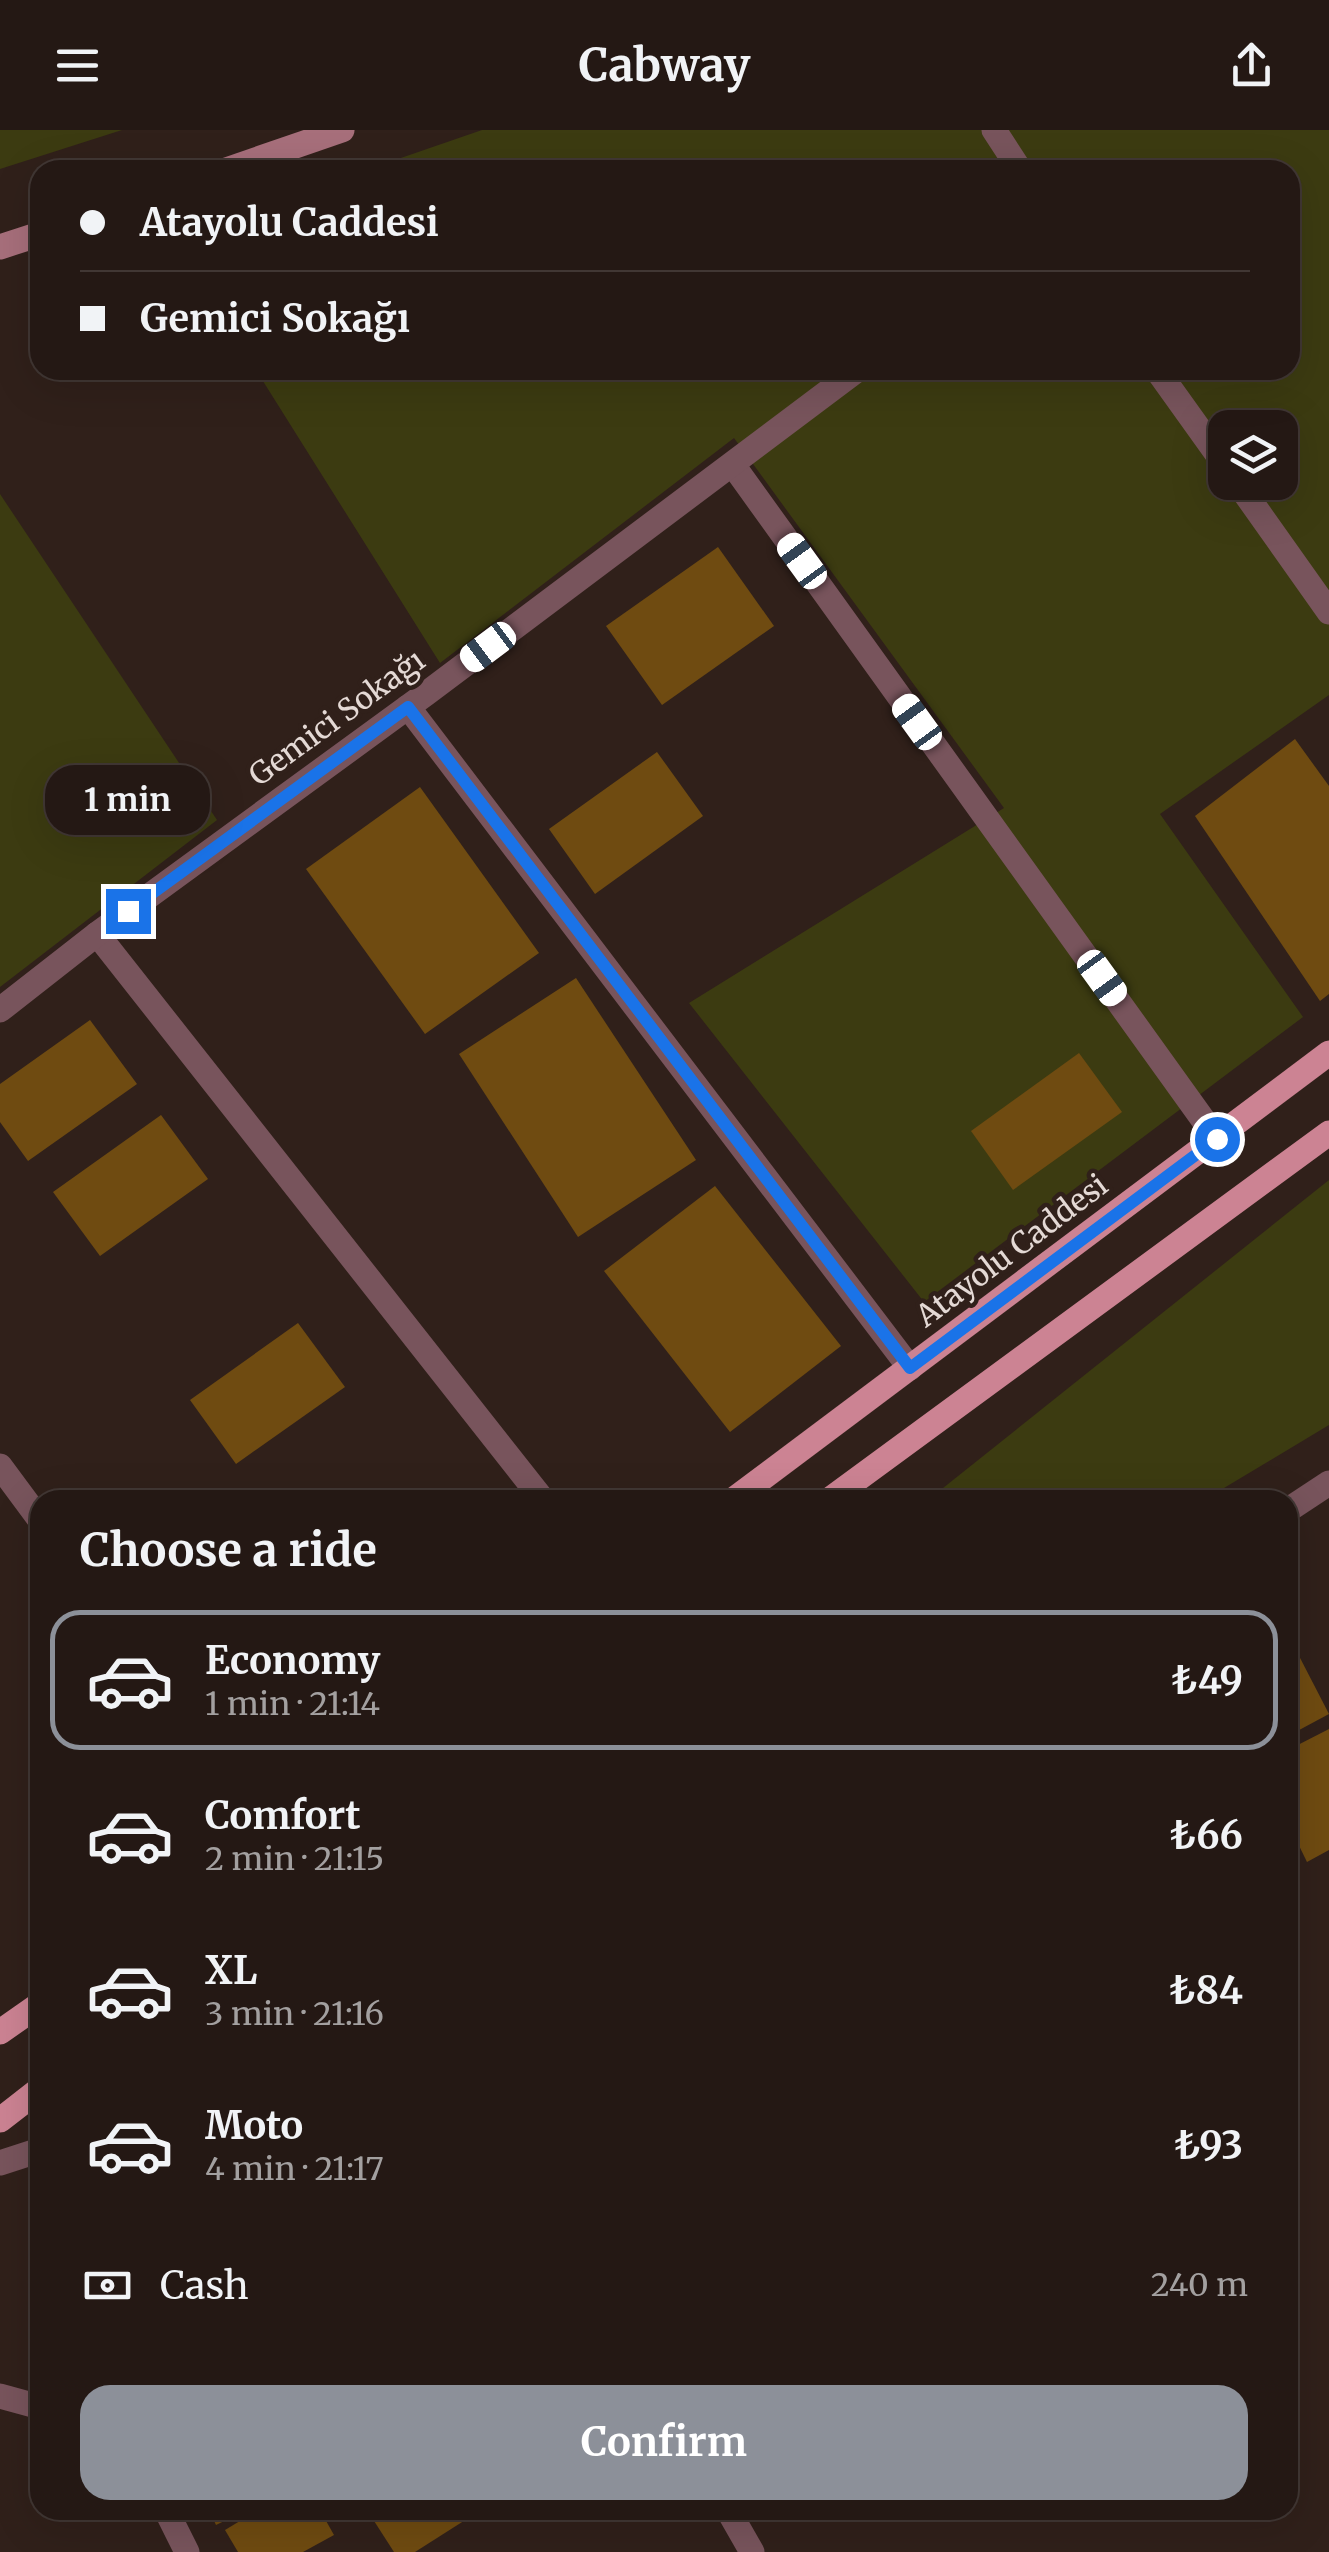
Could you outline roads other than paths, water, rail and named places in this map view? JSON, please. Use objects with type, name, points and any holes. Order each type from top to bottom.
[{"type":"main road","name":"Atayolu Caddesi","points":[[746,1490],[1329,1053]]},
{"type":"main road","points":[[843,1490],[1329,1133]]},
{"type":"main road","points":[[0,2032],[30,2011]]},
{"type":"main road","points":[[0,2120],[30,2097]]},
{"type":"street","points":[[255,160],[342,130]]},
{"type":"street","points":[[994,130],[1014,160]]},
{"type":"street","points":[[0,248],[30,238]]},
{"type":"street","name":"Gemici Sokağı","points":[[0,1010],[844,380]]},
{"type":"street","points":[[1165,380],[1208,442]]},
{"type":"street","points":[[733,465],[1217,1139]]},
{"type":"street","points":[[1250,500],[1329,612]]},
{"type":"street","points":[[408,707],[910,1368]]},
{"type":"street","points":[[97,934],[535,1490]]},
{"type":"street","points":[[0,1466],[30,1506]]},
{"type":"street","points":[[1298,1506],[1325,1497]]},
{"type":"street","points":[[0,2164],[30,2154]]},
{"type":"street","points":[[0,2396],[30,2404]]},
{"type":"street","points":[[171,2520],[187,2552]]},
{"type":"street","points":[[734,2520],[752,2552]]}]
